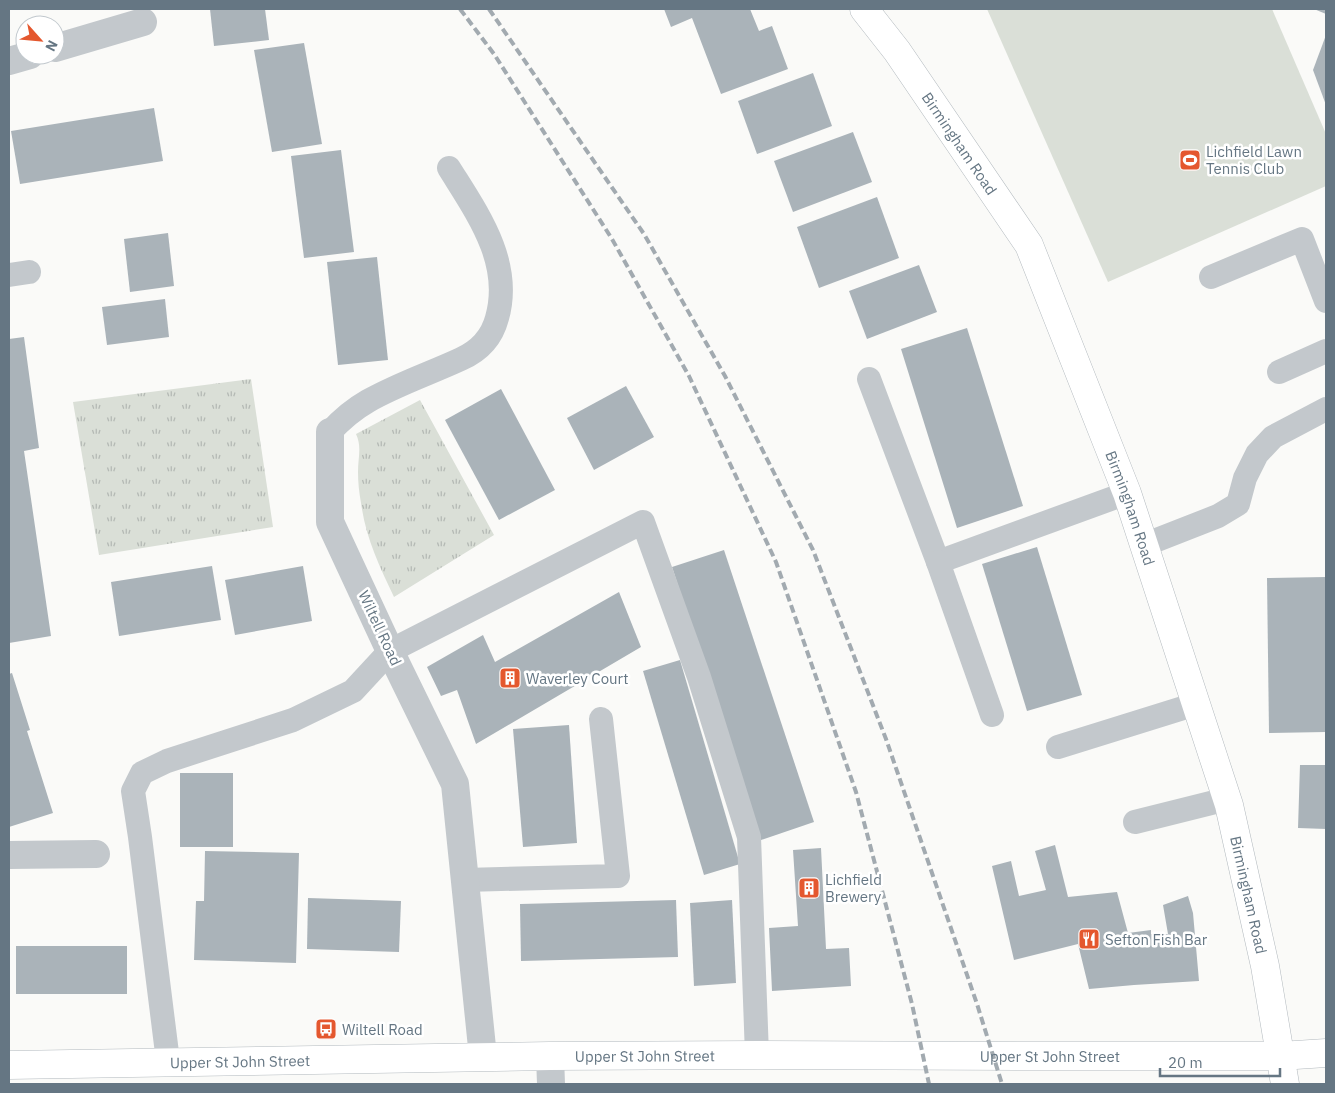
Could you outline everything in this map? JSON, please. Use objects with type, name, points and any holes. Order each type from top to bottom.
[{"type":"street","name":"Birmingham Road","points":[[864,9],[897,50],[1029,245],[1127,493],[1227,799],[1265,966],[1285,1084]]},
{"type":"street","points":[[65,45],[143,22]]},
{"type":"street","name":"Wiltell Road","points":[[330,432],[330,522],[455,784],[483,1057]]},
{"type":"street","points":[[9,855],[96,854]]},
{"type":"street","name":"Upper St John Street","points":[[9,1064],[757,1054],[1280,1056],[1326,1052]]},
{"type":"street","points":[[550,1056],[551,1084]]},
{"type":"lane","points":[[330,432],[342,419],[367,401],[476,351],[495,328],[501,306],[502,288],[498,263],[488,234],[449,168]]},
{"type":"lane","points":[[1211,277],[1302,238],[1326,301]]},
{"type":"lane","points":[[1279,372],[1326,351]]},
{"type":"lane","points":[[869,379],[938,562],[992,715]]},
{"type":"lane","points":[[1144,545],[1218,516],[1238,504],[1245,478],[1257,454],[1274,437],[1326,409]]},
{"type":"lane","points":[[938,562],[1127,493]]},
{"type":"lane","points":[[168,1061],[133,791],[142,773],[167,761],[293,720],[353,691],[390,651],[643,522],[700,677],[750,837],[757,1054]]},
{"type":"lane","points":[[1058,748],[1196,704]]},
{"type":"lane","points":[[466,880],[618,876],[601,719]]},
{"type":"lane","points":[[1136,822],[1227,799]]},
{"type":"green space","name":"Lichfield Lawn Tennis Club","points":[[987,9],[1272,9],[1326,134],[1326,186],[1108,282]]},
{"type":"green space","points":[[251,379],[273,527],[99,555],[73,402]]},
{"type":"green space","points":[[420,400],[494,535],[394,597],[374,552],[363,516],[358,480],[359,448],[356,434]]},
{"type":"building","points":[[210,9],[265,9],[269,40],[214,46]]},
{"type":"building","points":[[664,9],[750,9],[759,31],[772,26],[788,69],[721,94],[692,18],[671,27]]},
{"type":"building","points":[[1314,9],[1326,9],[1326,14]]},
{"type":"building","points":[[1326,35],[1326,105],[1313,70]]},
{"type":"building","points":[[304,43],[322,144],[272,152],[254,50]]},
{"type":"building","points":[[813,73],[832,126],[757,154],[738,101]]},
{"type":"building","points":[[154,108],[163,161],[20,184],[11,131]]},
{"type":"building","points":[[853,132],[872,182],[793,212],[774,161]]},
{"type":"building","points":[[341,150],[354,252],[304,258],[291,156]]},
{"type":"building","points":[[877,197],[899,258],[819,288],[797,227]]},
{"type":"building","points":[[168,233],[174,286],[130,292],[124,239]]},
{"type":"building","points":[[377,257],[388,360],[338,365],[327,262]]},
{"type":"building","points":[[919,265],[937,312],[867,339],[849,291]]},
{"type":"building","points":[[165,299],[169,337],[107,345],[102,307]]},
{"type":"building","points":[[967,328],[1023,506],[957,528],[901,349]]},
{"type":"building","points":[[24,337],[39,448],[24,451],[51,636],[9,643],[9,339]]},
{"type":"building","points":[[626,386],[654,437],[594,470],[567,418]]},
{"type":"building","points":[[501,389],[555,490],[499,520],[445,420]]},
{"type":"building","points":[[1037,547],[1082,695],[1027,711],[982,564]]},
{"type":"building","points":[[724,550],[814,822],[761,840],[672,567]]},
{"type":"building","points":[[212,566],[221,620],[119,636],[111,582]]},
{"type":"building","points":[[303,566],[312,621],[235,635],[225,580]]},
{"type":"building","points":[[1326,577],[1326,732],[1269,733],[1267,578]]},
{"type":"building","name":"Waverley Court","points":[[619,592],[641,647],[476,744],[457,690],[441,696],[427,667],[483,635],[495,662]]},
{"type":"building","name":"Waverley Court","points":[[680,660],[740,864],[704,875],[643,671]]},
{"type":"building","points":[[12,673],[30,730],[27,731],[53,813],[9,827],[9,674]]},
{"type":"building","name":"Waverley Court","points":[[569,725],[577,843],[523,847],[513,729]]},
{"type":"building","points":[[1300,765],[1326,765],[1326,829],[1298,828]]},
{"type":"building","points":[[180,773],[233,773],[233,847],[180,847]]},
{"type":"building","points":[[1055,845],[1068,897],[1117,892],[1128,933],[1151,930],[1151,934],[1168,934],[1163,905],[1188,896],[1193,913],[1199,981],[1089,989],[1078,944],[1014,960],[992,866],[1011,861],[1019,896],[1046,890],[1035,851]]},
{"type":"building","name":"Lichfield Brewery","points":[[821,848],[826,949],[849,948],[851,986],[772,991],[769,928],[798,926],[793,850]]},
{"type":"building","points":[[205,851],[299,853],[296,963],[194,960],[196,901],[204,901]]},
{"type":"building","points":[[308,898],[401,901],[399,952],[307,949]]},
{"type":"building","points":[[676,900],[678,957],[521,961],[520,904]]},
{"type":"building","points":[[732,900],[736,983],[694,986],[690,903]]},
{"type":"building","points":[[16,946],[127,946],[127,994],[16,994]]},
{"type":"railway","points":[[460,9],[494,54],[612,239],[689,376],[776,562],[856,792],[912,1004],[929,1084]]},
{"type":"railway","points":[[489,9],[644,234],[725,376],[813,550],[886,739],[977,1004],[1002,1084]]},
{"type":"place","name":"Lichfield Lawn Tennis Club","points":[[1190,160]]},
{"type":"place","name":"Waverley Court","points":[[510,678]]},
{"type":"place","name":"Lichfield Brewery","points":[[809,888]]},
{"type":"place","name":"Sefton Fish Bar","points":[[1089,939]]},
{"type":"place","name":"Wiltell Road","points":[[326,1029]]}]
